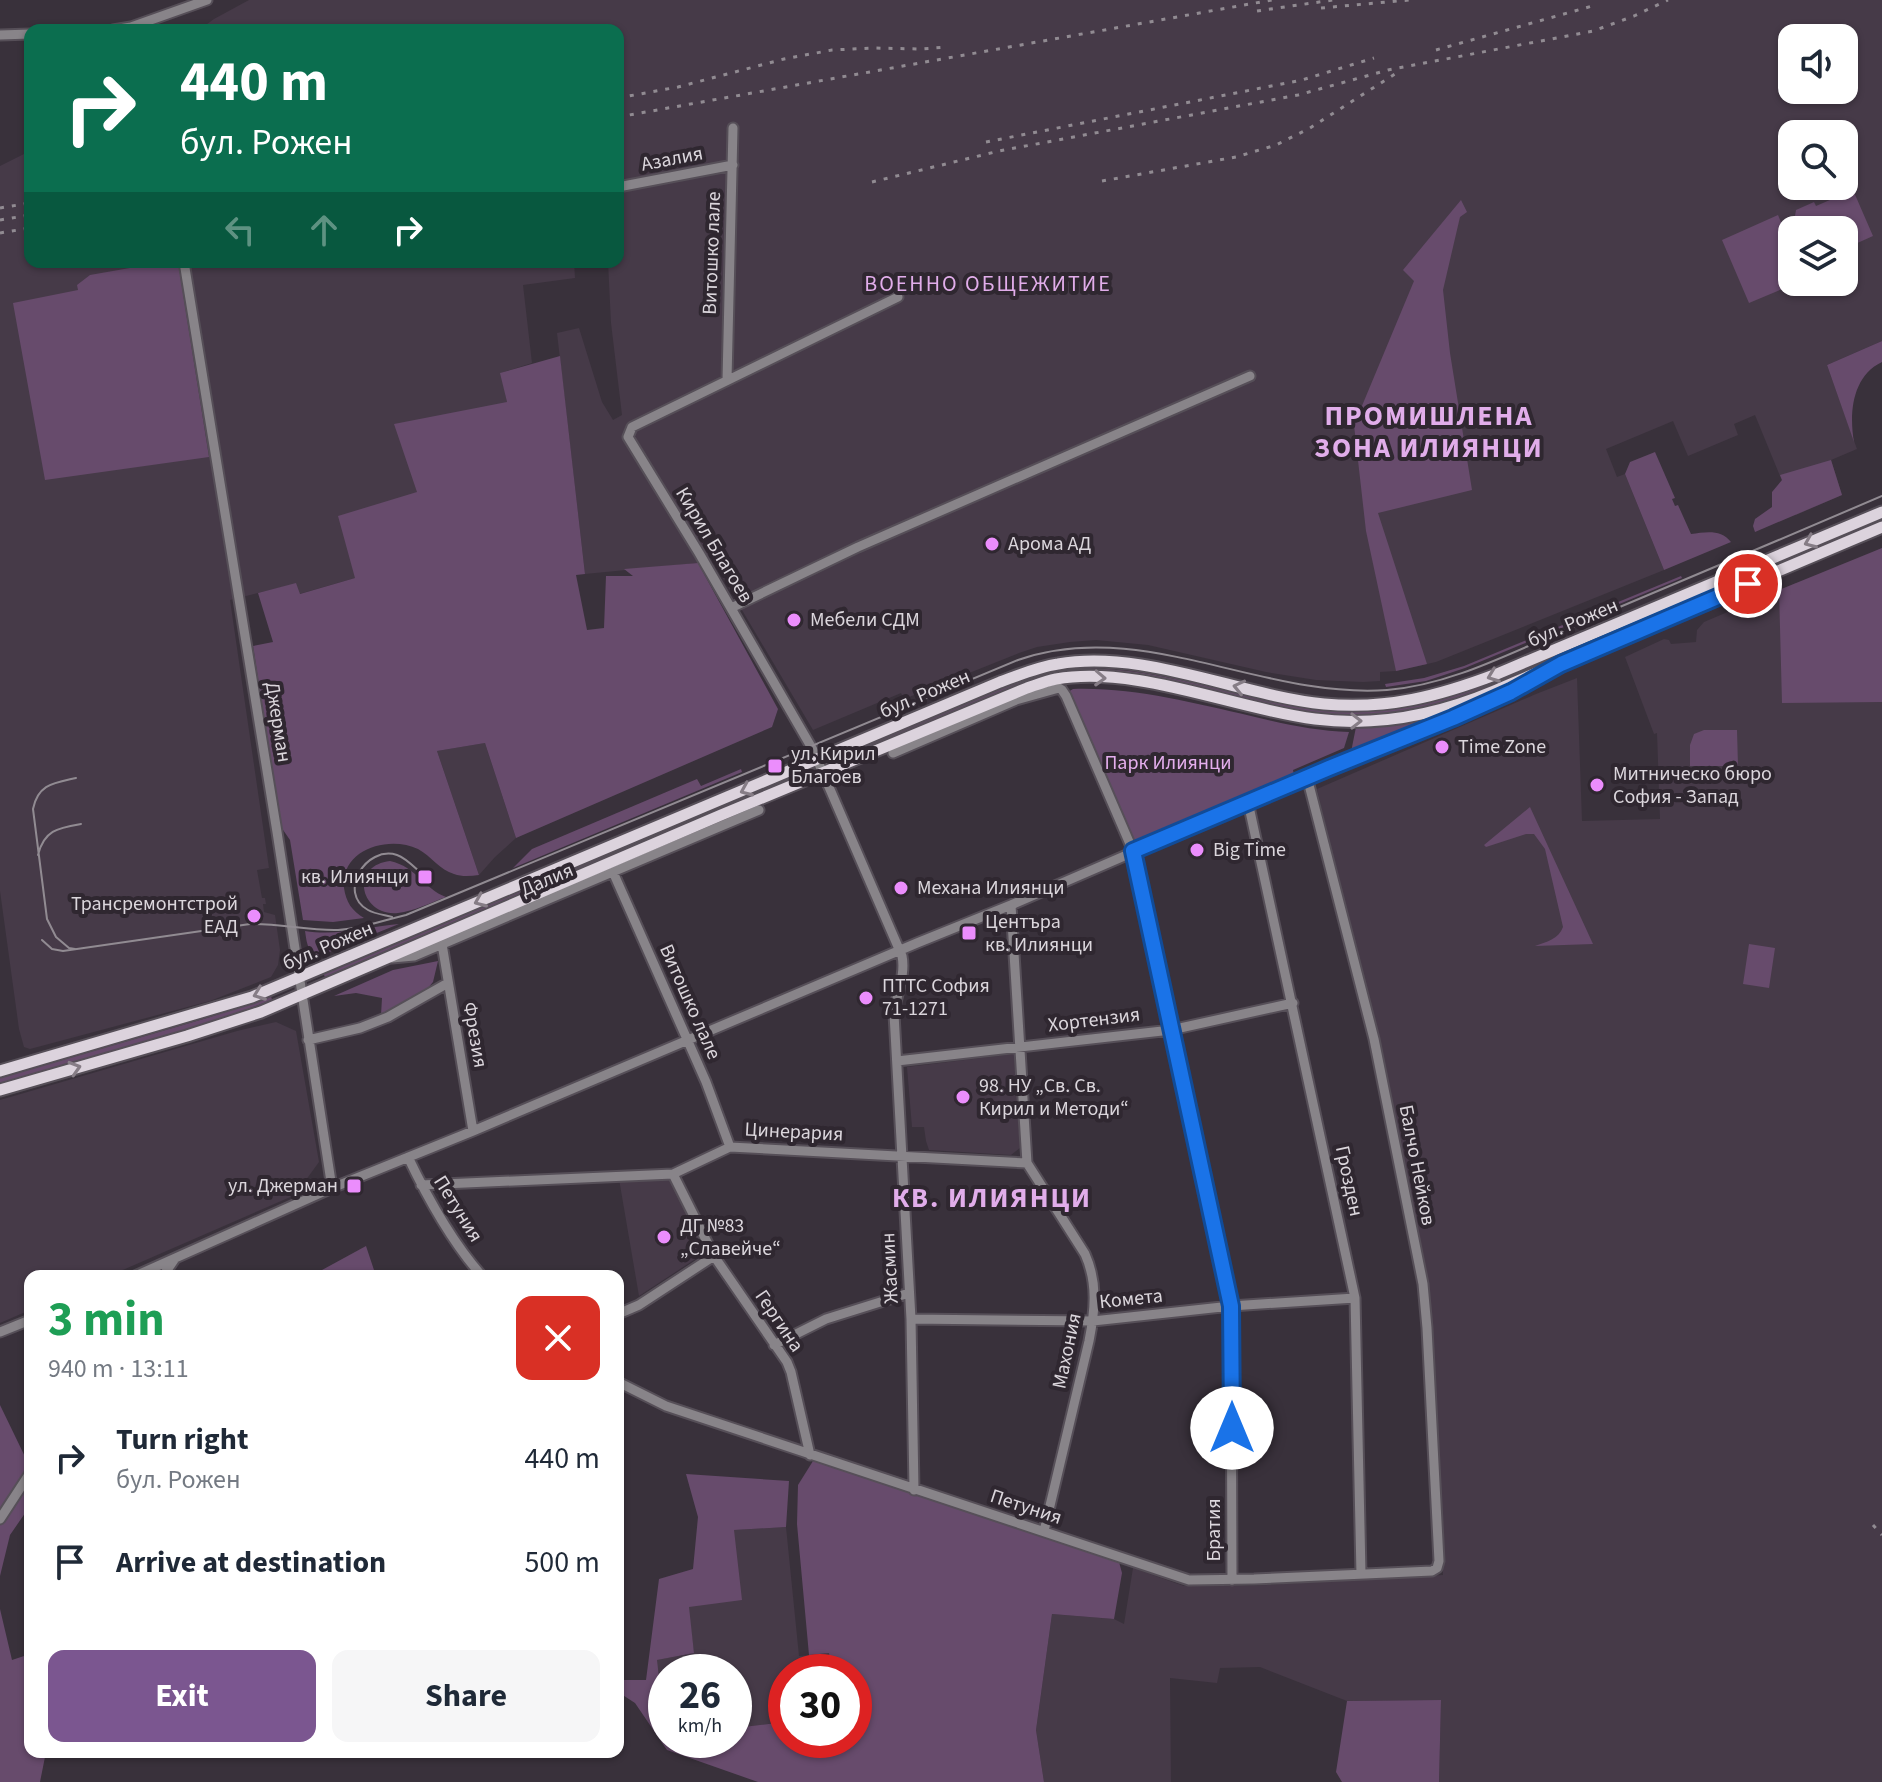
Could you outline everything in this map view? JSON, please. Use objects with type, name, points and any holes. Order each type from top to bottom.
[{"type":"main road","name":"бул. Рожен","points":[[0,1071],[228,1005],[299,978],[1022,673],[1045,666],[1091,661],[1134,665],[1325,704],[1389,704],[1424,698],[1497,674],[1882,512]]},
{"type":"main road","name":"бул. Рожен","points":[[0,1090],[233,1022],[302,996],[723,820],[824,773],[921,736],[1005,696],[1058,679],[1134,681],[1330,721],[1414,717],[1457,706],[1561,664],[1882,527]]},
{"type":"street","points":[[139,24],[207,0]]},
{"type":"street","points":[[0,35],[24,34]]},
{"type":"street","name":"Витошко лале","points":[[727,380],[733,128]]},
{"type":"street","name":"Азалия","points":[[624,186],[733,165]]},
{"type":"street","name":"Джерман","points":[[185,268],[332,1188]]},
{"type":"street","name":"Кирил Благоев","points":[[898,297],[632,427],[628,437],[731,608],[824,773],[899,950]]},
{"type":"street","points":[[731,608],[858,547],[1250,376]]},
{"type":"street","name":"бул. Рожен","points":[[150,1270],[332,1188],[1498,698],[1561,664]]},
{"type":"street","name":"Братия","points":[[921,736],[1016,700],[1053,689],[1062,690],[1133,851],[1231,1306],[1232,1580]]},
{"type":"street","points":[[893,753],[921,736]]},
{"type":"street","name":"Балчо Нейков","points":[[1307,777],[1374,1039],[1423,1284],[1437,1568]]},
{"type":"street","name":"Грозден","points":[[1248,802],[1355,1298],[1361,1574]]},
{"type":"street","name":"Далия","points":[[381,961],[414,956],[613,872],[723,820],[759,810]]},
{"type":"street","name":"Витошко лале","points":[[613,872],[706,1082],[730,1147]]},
{"type":"street","name":"Махония","points":[[1011,905],[1027,1163],[1075,1237],[1090,1267],[1095,1289],[1093,1321],[1044,1531]]},
{"type":"street","name":"Фрезия","points":[[442,944],[473,1131]]},
{"type":"street","name":"Жасмин","points":[[899,950],[903,965],[894,1014],[911,1319],[914,1490]]},
{"type":"street","points":[[308,1040],[360,1028],[388,1017],[448,983]]},
{"type":"street","name":"Хортензия","points":[[897,1061],[1171,1030],[1293,1003]]},
{"type":"street","name":"Цинерария","points":[[421,1185],[673,1174],[730,1147],[1027,1163]]},
{"type":"street","name":"Петуния","points":[[408,1157],[421,1185],[477,1270]]},
{"type":"street","name":"Гергина","points":[[673,1174],[714,1256],[787,1362],[810,1455]]},
{"type":"street","points":[[624,1311],[714,1256]]},
{"type":"street","points":[[167,1270],[174,1260]]},
{"type":"street","points":[[774,1345],[826,1319],[909,1293]]},
{"type":"street","name":"Комета","points":[[911,1319],[1093,1321],[1231,1306],[1355,1298]]},
{"type":"street","points":[[0,1332],[24,1322]]},
{"type":"street","name":"Петуния","points":[[624,1385],[666,1406],[1183,1579],[1232,1580],[1432,1571],[1437,1568]]},
{"type":"street","points":[[0,1519],[24,1482]]},
{"type":"shaded area","points":[[249,0],[1882,0],[1882,341],[1827,365],[1857,449],[1831,460],[1842,495],[1796,515],[1755,415],[1734,424],[1738,435],[1688,456],[1673,421],[1606,449],[1617,477],[1625,474],[1664,570],[1436,662],[1380,672],[1380,681],[1316,680],[1148,645],[1096,640],[1070,642],[1019,653],[904,699],[901,693],[813,730],[710,556],[698,563],[585,574],[557,333],[579,328],[602,402],[613,420],[622,415],[611,323],[608,268],[624,268],[624,24],[207,24]]},
{"type":"shaded area","points":[[24,154],[24,268],[574,268],[575,278],[523,285],[532,363],[501,373],[507,402],[417,492],[355,578],[299,594],[295,584],[230,600],[269,868],[257,870],[266,904],[263,904],[264,912],[275,915],[280,950],[278,965],[271,977],[210,1001],[30,1049],[24,1047],[19,1029],[0,891],[0,166]]},
{"type":"shaded area","points":[[1796,583],[1882,583],[1882,1782],[1439,1782],[1441,1700],[1347,1701],[1260,1667],[1220,1668],[1217,1683],[1170,1678],[1171,1782],[1044,1782],[1036,1730],[1052,1614],[1114,1619],[1124,1624],[1133,1568],[1184,1586],[1248,1586],[1443,1575],[1429,1316],[1376,1040],[1317,789],[1577,678],[1582,821],[1660,819],[1657,733],[1654,734],[1625,657],[1664,639],[1671,644],[1696,642],[1697,630],[1704,622]]},
{"type":"shaded area","points":[[485,743],[516,838],[479,875],[437,751]]},
{"type":"shaded area","points":[[276,1022],[296,1031],[319,1162],[295,1195],[123,1270],[24,1270],[24,1313],[0,1323],[0,1100]]},
{"type":"shaded area","name":"98. НУ „Св. Св. Кирил и Методи“","points":[[1014,1054],[1020,1148],[1011,1155],[929,1150],[924,1127],[912,1127],[907,1067]]},
{"type":"shaded area","name":"ДГ №83 „Славейче“","points":[[619,1179],[672,1179],[706,1252],[639,1296]]},
{"type":"shaded area","points":[[786,1527],[799,1654],[768,1654],[768,1724],[752,1726],[752,1654],[689,1654],[694,1653],[688,1607],[734,1530]]},
{"type":"green space","points":[[1461,200],[1467,212],[1460,217],[1443,290],[1472,490],[1378,513],[1427,664],[1396,671],[1366,531],[1354,425],[1414,281],[1403,270]]},
{"type":"green space","points":[[1830,200],[1857,200],[1873,236],[1858,243],[1858,216],[1795,216],[1796,210],[1814,202],[1816,206]]},
{"type":"green space","points":[[1778,215],[1778,291],[1749,303],[1722,240]]},
{"type":"green space","points":[[130,268],[179,268],[209,457],[45,480],[13,303],[78,290],[77,285],[90,275]]},
{"type":"green space","points":[[1882,341],[1882,362],[1864,376],[1855,397],[1852,420],[1854,442],[1827,365]]},
{"type":"green space","points":[[560,356],[585,574],[576,575],[587,630],[604,628],[606,576],[633,576],[624,569],[698,563],[778,709],[772,727],[516,838],[485,743],[437,751],[479,875],[463,876],[449,872],[423,852],[406,845],[381,845],[358,855],[345,875],[344,888],[348,902],[364,918],[333,922],[303,920],[290,840],[281,827],[253,646],[273,642],[258,593],[296,583],[300,594],[355,578],[338,516],[417,492],[394,424],[507,402],[500,373]]},
{"type":"green space","points":[[1655,452],[1675,498],[1672,499],[1675,506],[1678,505],[1691,534],[1718,533],[1731,542],[1664,570],[1625,474],[1630,462]]},
{"type":"green space","points":[[1831,460],[1842,495],[1755,532],[1755,519],[1772,507],[1772,492],[1782,480],[1780,475]]},
{"type":"green space","points":[[1882,548],[1882,702],[1782,703],[1779,590]]},
{"type":"green space","points":[[1744,575],[1746,580],[1496,685],[1440,705],[1406,712],[1319,714],[1079,672],[1051,674],[840,760],[838,756],[1027,676],[1063,670],[1135,672],[1311,708],[1351,711],[1410,705],[1469,690]]},
{"type":"green space","points":[[1681,576],[1465,668],[1426,681],[1386,687],[1385,684],[1424,678],[1464,666]]},
{"type":"green space","name":"Парк Илиянци","points":[[1073,689],[1140,693],[1300,727],[1349,732],[1344,748],[1293,770],[1294,775],[1135,843],[1068,692]]},
{"type":"green space","points":[[1500,693],[1351,752],[1356,727],[1415,722],[1452,712]]},
{"type":"green space","points":[[1704,730],[1737,730],[1738,766],[1690,766],[1690,745],[1694,734]]},
{"type":"green space","points":[[741,769],[742,772],[513,868],[532,849],[697,779],[701,786]]},
{"type":"green space","points":[[798,773],[800,777],[325,977],[323,973]]},
{"type":"green space","points":[[1530,807],[1593,944],[1535,946],[1555,937],[1563,927],[1545,849],[1534,834],[1484,845]]},
{"type":"green space","points":[[390,861],[407,868],[446,897],[398,913],[375,907],[368,900],[364,881],[368,872],[377,865]]},
{"type":"green space","points":[[399,924],[322,955],[311,950],[305,931],[340,932]]},
{"type":"green space","points":[[1749,944],[1775,948],[1769,988],[1743,984]]},
{"type":"green space","points":[[438,961],[433,982],[428,988],[381,1015],[382,998],[356,993],[334,996],[393,970]]},
{"type":"green space","points":[[271,996],[272,1000],[219,1020],[0,1083],[0,1078],[210,1017]]},
{"type":"green space","points":[[366,1246],[374,1270],[322,1270]]},
{"type":"green space","points":[[0,1405],[24,1455],[24,1515],[10,1535],[0,1576]]},
{"type":"green space","points":[[813,1461],[1119,1562],[1122,1573],[1114,1619],[1052,1614],[1036,1730],[1044,1782],[758,1782],[690,1758],[752,1758],[752,1726],[768,1724],[768,1758],[872,1758],[872,1654],[809,1654],[797,1524],[798,1485]]},
{"type":"green space","points":[[686,1474],[789,1481],[786,1527],[734,1530],[742,1600],[689,1607],[694,1653],[649,1654],[659,1579],[693,1569],[698,1517]]},
{"type":"green space","points":[[0,1609],[12,1660],[24,1656],[24,1758],[45,1758],[40,1782],[0,1782]]},
{"type":"green space","points":[[648,1664],[648,1722],[635,1703],[624,1696],[624,1680],[646,1680]]},
{"type":"green space","points":[[1441,1700],[1439,1782],[1342,1782],[1336,1772],[1347,1701]]},
{"type":"tram line","points":[[42,940],[52,949],[63,951],[250,924],[347,929],[406,915],[1018,660],[1064,649],[1110,648],[1156,653],[1293,683],[1340,690],[1387,690],[1434,682],[1503,657],[1882,496]]},
{"type":"tram line","points":[[75,949],[56,937],[47,919],[33,809],[39,794],[48,786],[76,778]]},
{"type":"tram line","points":[[38,855],[48,835],[81,824]]},
{"type":"tram line","points":[[392,917],[368,910],[359,902],[355,893],[359,872],[375,857],[386,854],[400,856],[422,874]]},
{"type":"railway","points":[[624,116],[1272,0]]},
{"type":"railway","points":[[1257,11],[1333,0]]},
{"type":"railway","points":[[1321,8],[1409,0]]},
{"type":"railway","points":[[872,182],[999,151],[1298,95],[1388,70],[1593,31],[1668,0]]},
{"type":"railway","points":[[1436,50],[1596,5]]},
{"type":"railway","points":[[624,97],[832,50],[948,47]]},
{"type":"railway","points":[[986,142],[1302,80],[1374,58]]},
{"type":"railway","points":[[1102,181],[1236,157],[1276,145],[1310,128],[1395,74]]},
{"type":"railway","points":[[0,208],[24,204]]},
{"type":"railway","points":[[0,220],[24,216]]},
{"type":"railway","points":[[0,233],[24,229]]},
{"type":"railway","points":[[1873,1525],[1882,1535]]},
{"type":"place","name":"Арома АД","points":[[992,544]]},
{"type":"place","name":"Мебели СДМ","points":[[794,620]]},
{"type":"place","name":"Time Zone","points":[[1442,747]]},
{"type":"place","name":"ул. Кирил Благоев","points":[[775,766]]},
{"type":"place","name":"Митническо бюро София - Запад","points":[[1597,785]]},
{"type":"place","name":"Big Time","points":[[1197,850]]},
{"type":"place","name":"кв. Илиянци","points":[[425,877]]},
{"type":"place","name":"Механа Илиянци","points":[[901,888]]},
{"type":"place","name":"Трансремонтстрой ЕАД","points":[[254,916]]},
{"type":"place","name":"Центъра кв. Илиянци","points":[[969,933]]},
{"type":"place","name":"ПТТС София 71-1271","points":[[866,998]]},
{"type":"place","name":"98. НУ „Св. Св. Кирил и Методи“","points":[[963,1097]]},
{"type":"place","name":"ул. Джерман","points":[[354,1186]]},
{"type":"place","name":"ДГ №83 „Славейче“","points":[[664,1237]]},
{"type":"district","name":"ВОЕННО ОБЩЕЖИТИЕ","points":[[988,284]]},
{"type":"district","name":"ПРОМИШЛЕНА ЗОНА ИЛИЯНЦИ","points":[[1429,432]]},
{"type":"district","name":"КВ. ИЛИЯНЦИ","points":[[992,1198]]},
{"type":"route","points":[[1232,1428],[1231,1306],[1133,851],[1453,718],[1511,692],[1561,664],[1748,584]]}]
